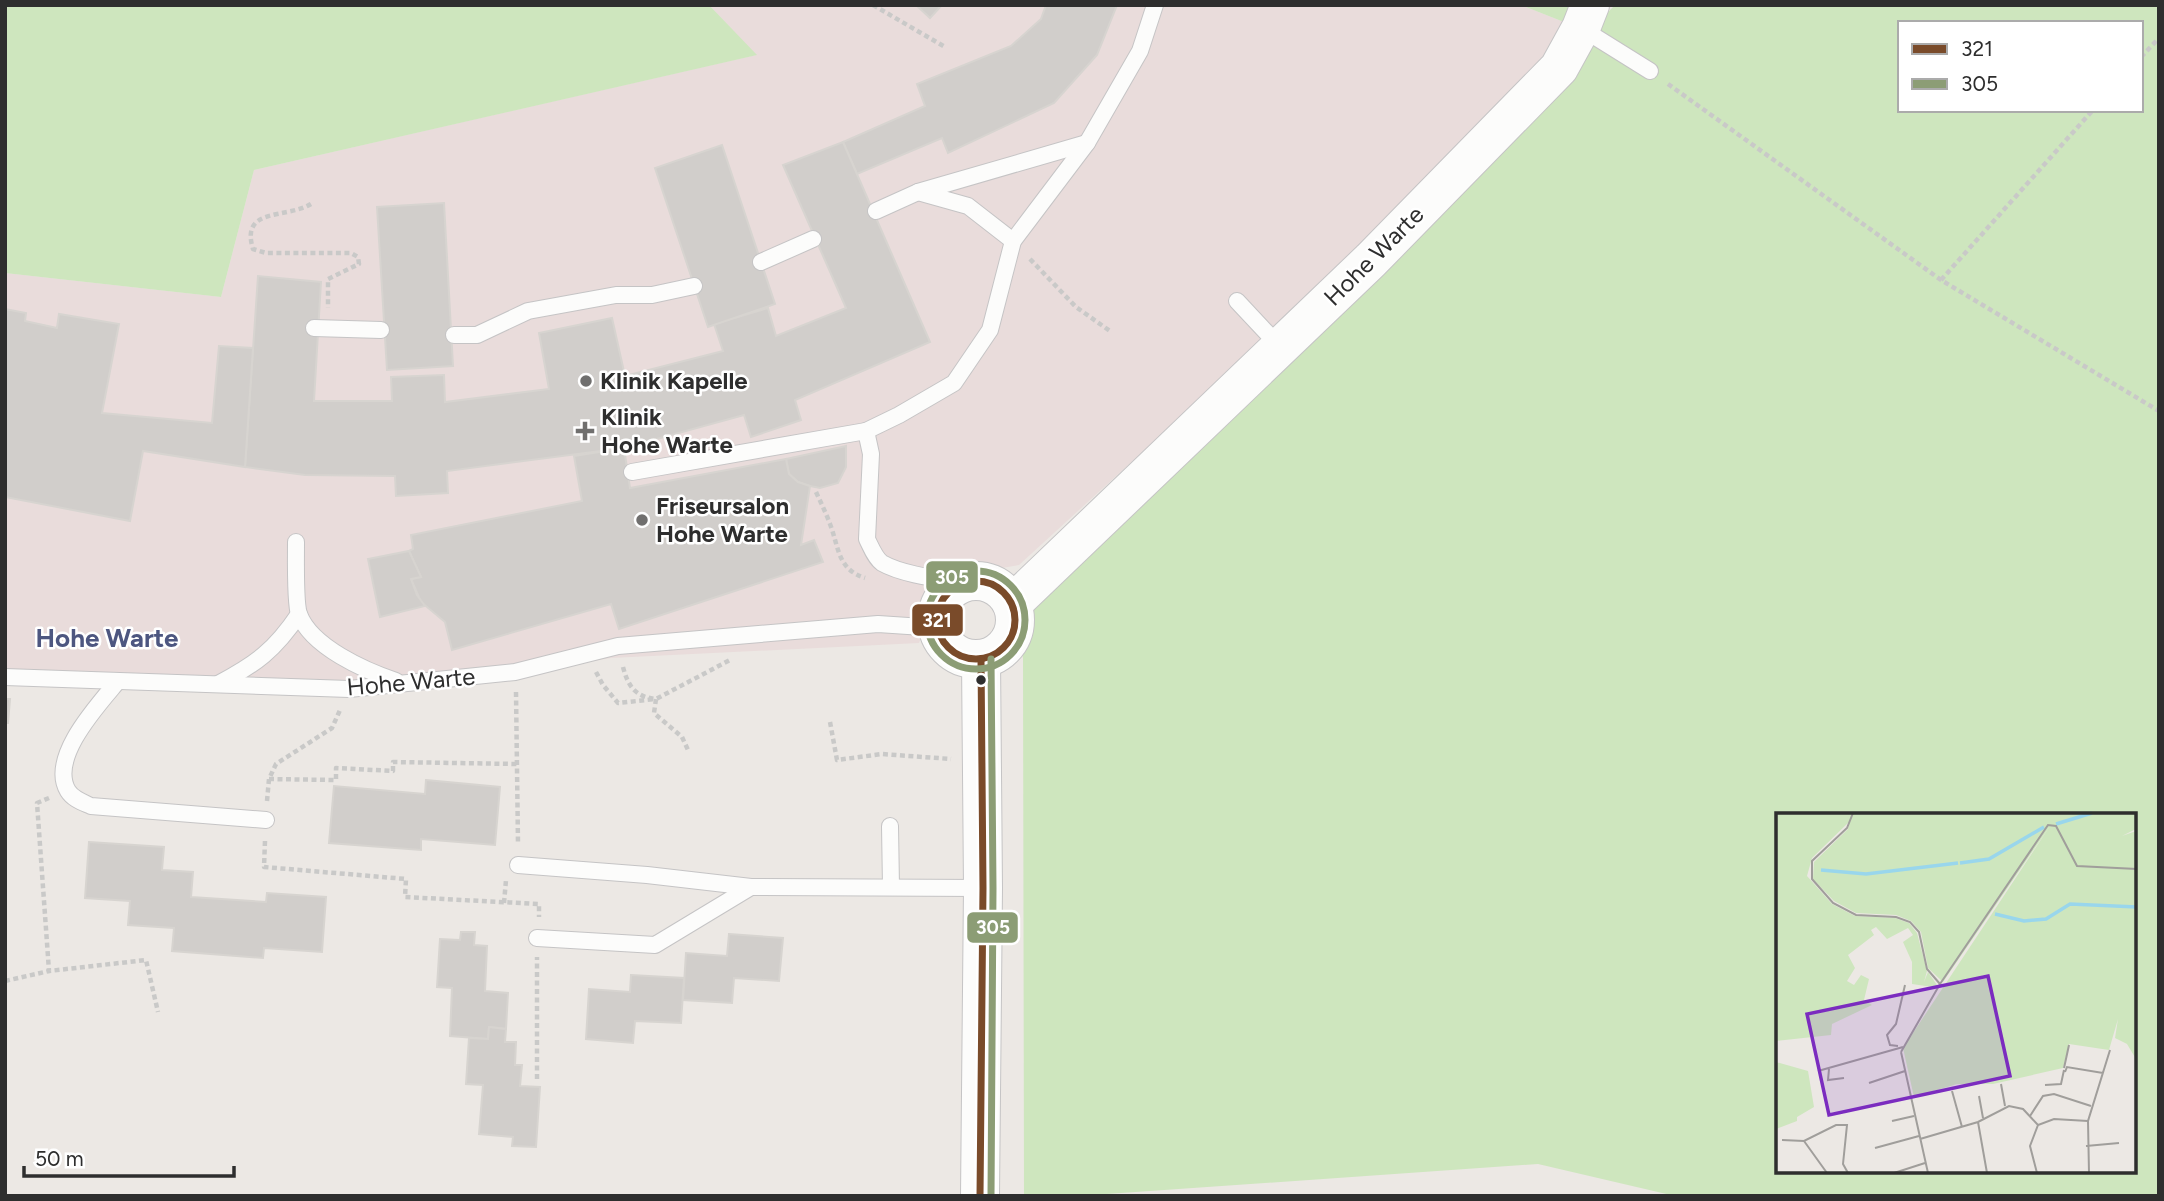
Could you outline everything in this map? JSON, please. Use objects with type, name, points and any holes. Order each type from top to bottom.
[{"type":"street","name":"Hohe Warte","points":[[1012,604],[1371,260],[1559,68],[1586,17]]},
{"type":"street","points":[[976,581],[993,585],[1002,591],[1012,604],[1015,624],[1007,643],[996,653],[973,659],[954,652],[944,642],[938,628],[938,613],[943,600],[954,588],[976,581]]},
{"type":"street","points":[[981,659],[981,1196]]},
{"type":"lane","points":[[632,472],[866,431],[954,383],[990,330],[1013,241],[1087,143],[1140,51],[1155,5]]},
{"type":"lane","points":[[1586,17],[1650,71]]},
{"type":"lane","points":[[876,211],[918,192],[1087,143]]},
{"type":"lane","points":[[918,192],[968,206],[1013,241]]},
{"type":"lane","points":[[761,262],[813,240]]},
{"type":"lane","points":[[454,335],[477,335],[528,312],[616,295],[652,295],[694,286]]},
{"type":"lane","points":[[1237,301],[1280,348]]},
{"type":"lane","points":[[314,328],[381,330]]},
{"type":"lane","points":[[866,431],[872,454],[867,539],[873,551],[881,562],[908,572],[965,583]]},
{"type":"lane","points":[[296,542],[299,614],[316,638],[366,671],[402,683]]},
{"type":"lane","points":[[216,685],[246,669],[264,655],[283,638],[299,614]]},
{"type":"lane","name":"Hohe Warte","points":[[5,677],[349,690],[515,672],[618,646],[878,624],[938,628]]},
{"type":"lane","points":[[118,681],[83,723],[65,762],[64,777],[68,790],[77,800],[91,806],[266,820]]},
{"type":"lane","points":[[890,825],[891,887]]},
{"type":"lane","points":[[518,865],[647,875],[751,887],[983,888]]},
{"type":"lane","points":[[537,938],[655,945],[751,887]]},
{"type":"path","points":[[873,5],[945,47]]},
{"type":"path","points":[[882,10],[887,5]]},
{"type":"path","points":[[2143,55],[2159,38]]},
{"type":"path","points":[[1650,71],[1941,280],[2159,411]]},
{"type":"path","points":[[1941,280],[2091,112]]},
{"type":"path","points":[[311,204],[301,210],[264,217],[253,225],[249,235],[253,249],[266,254],[351,253],[358,257],[359,264],[328,279]]},
{"type":"path","points":[[1013,241],[1076,307],[1110,331]]},
{"type":"path","points":[[587,652],[603,685],[618,703],[656,699],[739,655],[753,634]]},
{"type":"path","points":[[618,646],[626,680],[634,692],[645,698],[656,699]]},
{"type":"path","points":[[504,903],[507,865],[518,865],[515,672]]},
{"type":"path","points":[[349,690],[332,728],[276,764],[269,779],[264,867],[406,879],[405,897],[539,904],[537,1079]]},
{"type":"path","points":[[656,699],[654,713],[682,737],[688,751]]},
{"type":"path","points":[[830,722],[837,760],[882,754],[952,759]]},
{"type":"path","points":[[269,779],[336,780],[336,768],[393,772],[393,762],[517,764]]},
{"type":"path","points":[[49,971],[37,803],[68,790]]},
{"type":"path","points":[[5,981],[49,971],[146,960],[158,1012]]},
{"type":"shaded area","name":"Klinik Hohe Warte","points":[[709,5],[1521,5],[1569,24],[1553,46],[1363,250],[1019,565],[943,578],[919,643],[611,658],[415,690],[209,687],[5,677],[5,273],[221,297],[254,170],[756,55]]},
{"type":"green space","points":[[5,5],[709,5],[757,55],[254,170],[221,297],[5,273]]},
{"type":"green space","points":[[1521,5],[1575,5],[1569,24]]},
{"type":"green space","points":[[1615,5],[2159,5],[2159,1196],[1675,1196],[1538,1164],[1078,1196],[1024,1196],[1023,658],[1014,612]]},
{"type":"building","points":[[916,5],[942,5],[930,18]]},
{"type":"building","points":[[1046,5],[1117,5],[1097,55],[1054,103],[948,153],[942,138],[857,174],[843,142],[925,106],[917,84],[1011,46],[1041,19]]},
{"type":"building","points":[[843,142],[930,342],[795,400],[801,420],[751,437],[744,415],[624,448],[447,471],[448,493],[396,496],[395,476],[305,475],[245,467],[258,276],[321,282],[314,401],[392,401],[391,377],[444,375],[445,402],[549,389],[539,333],[612,318],[625,376],[723,351],[714,324],[768,308],[776,336],[846,308],[783,165]]},
{"type":"building","points":[[722,145],[775,304],[708,327],[655,168]]},
{"type":"building","points":[[444,203],[453,366],[387,370],[377,207]]},
{"type":"building","points":[[5,309],[26,313],[25,321],[57,328],[59,314],[119,324],[102,413],[212,423],[219,346],[253,348],[245,467],[143,451],[130,521],[5,497]]},
{"type":"building","points":[[846,446],[846,467],[838,483],[820,488],[798,482],[789,474],[786,459]]},
{"type":"building","points":[[624,448],[630,488],[786,459],[789,474],[798,482],[810,486],[801,545],[814,540],[823,562],[619,629],[611,604],[452,650],[445,622],[421,602],[411,579],[421,577],[409,551],[413,549],[411,535],[582,501],[574,456]]},
{"type":"building","points":[[409,551],[421,577],[411,579],[425,606],[380,617],[368,559]]},
{"type":"building","points":[[5,699],[10,699],[8,723],[5,723]]},
{"type":"building","points":[[426,780],[500,787],[495,845],[421,839],[421,850],[329,843],[334,786],[425,794]]},
{"type":"building","points":[[89,842],[164,847],[162,870],[193,872],[191,897],[266,902],[267,893],[326,897],[322,952],[264,948],[263,958],[172,951],[174,928],[128,925],[130,901],[85,898]]},
{"type":"building","points":[[461,932],[475,932],[474,945],[487,946],[485,991],[508,993],[506,1029],[489,1027],[488,1039],[450,1036],[452,988],[437,987],[440,939],[460,940]]},
{"type":"building","points":[[729,934],[783,938],[779,981],[734,978],[732,1003],[683,1000],[686,953],[727,956]]},
{"type":"building","points":[[631,975],[684,978],[681,1023],[635,1021],[633,1043],[586,1039],[589,989],[630,992]]},
{"type":"building","points":[[489,1027],[506,1029],[505,1042],[516,1042],[515,1065],[522,1065],[520,1086],[540,1087],[536,1147],[512,1146],[513,1137],[479,1134],[483,1085],[466,1084],[469,1038],[488,1039]]},
{"type":"transit line","name":"305","points":[[976,571],[995,574],[1011,585],[1022,601],[1025,620],[1022,639],[1011,655],[995,666],[976,669],[957,666],[941,655],[930,639],[927,620],[930,601],[941,585],[957,574],[976,571]]},
{"type":"transit line","name":"321","points":[[976,581],[991,584],[1008,598],[1015,620],[1012,635],[998,652],[976,659],[961,656],[944,642],[937,620],[940,605],[954,588],[976,581]]},
{"type":"transit line","name":"321","points":[[980,1196],[983,888],[981,659]]},
{"type":"transit line","name":"305","points":[[991,659],[991,1196]]},
{"type":"place","name":"Klinik Kapelle","points":[[586,381]]},
{"type":"place","name":"Klinik Hohe Warte","points":[[585,431]]},
{"type":"place","name":"Friseursalon Hohe Warte","points":[[642,520]]},
{"type":"district","name":"Hohe Warte","points":[[107,638]]}]
